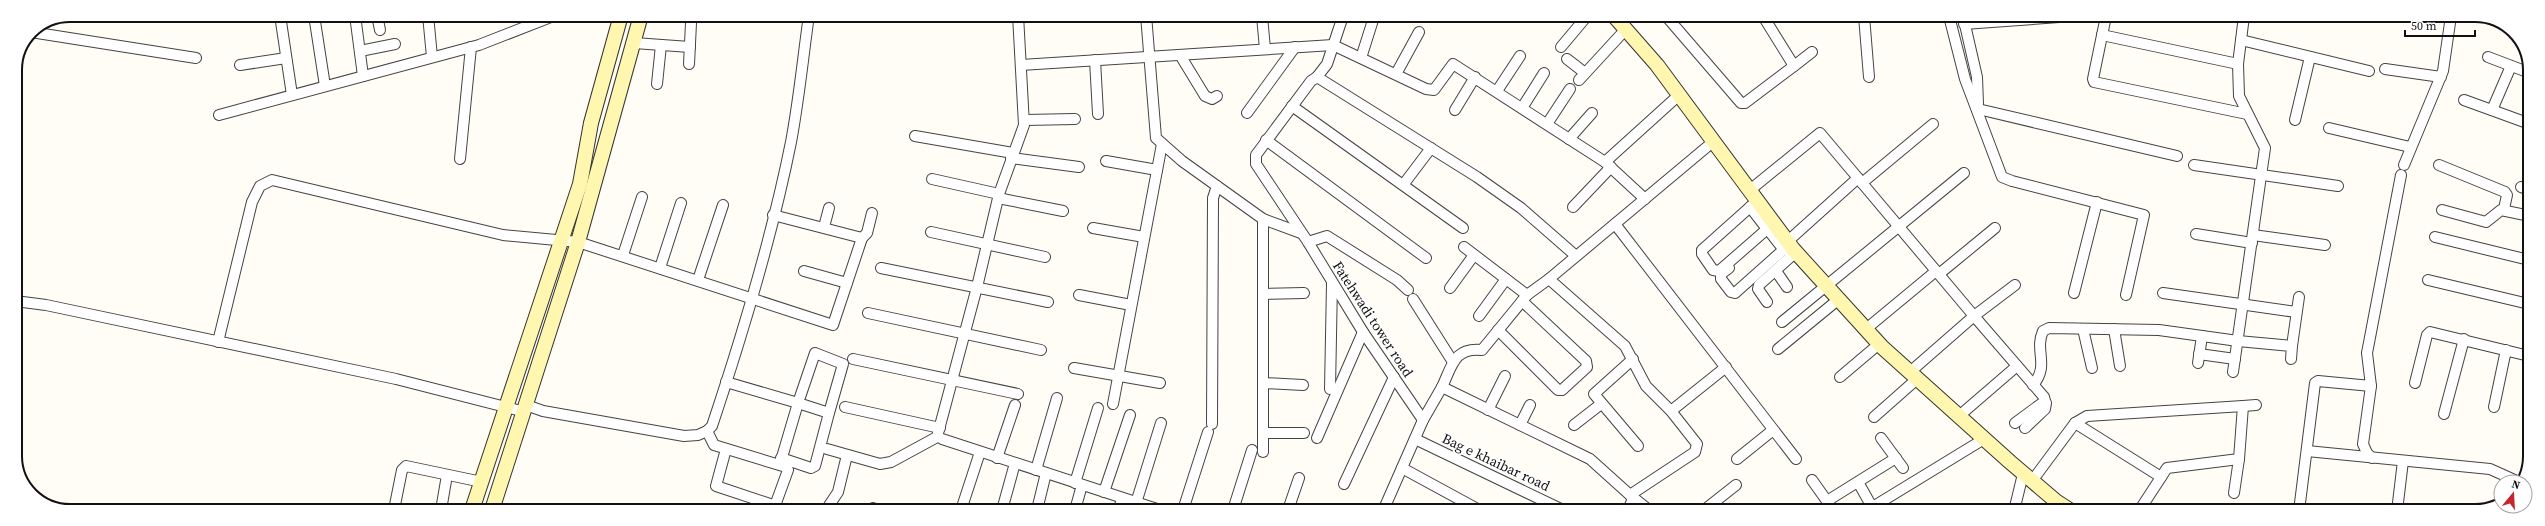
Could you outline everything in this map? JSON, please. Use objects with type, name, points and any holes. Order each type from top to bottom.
[{"type":"street","points":[[281,22],[292,95]]},
{"type":"street","points":[[315,22],[325,86]]},
{"type":"street","points":[[356,22],[363,76]]},
{"type":"street","points":[[378,22],[380,30]]},
{"type":"street","points":[[429,22],[432,57]]},
{"type":"street","points":[[218,115],[471,47],[537,22]]},
{"type":"street","points":[[474,504],[563,241],[580,184],[591,123],[619,22]]},
{"type":"street","points":[[494,504],[526,408],[537,364],[578,242],[639,22]]},
{"type":"street","points":[[22,302],[46,305],[396,379],[506,407],[526,408],[684,436],[698,435],[707,431],[712,426],[751,298],[791,141],[808,22]]},
{"type":"street","points":[[827,449],[880,464],[891,462],[937,437],[977,288],[999,196],[1025,120],[1018,22]]},
{"type":"street","points":[[1146,22],[1148,57],[1156,138],[1217,186],[1263,219],[1301,233]]},
{"type":"street","points":[[1263,22],[1265,49]]},
{"type":"street","name":"Fatehwadi tower road","points":[[1341,22],[1327,64],[1317,77],[1311,81],[1266,140],[1256,155],[1256,164],[1308,242],[1363,332],[1423,420]]},
{"type":"street","points":[[1361,58],[1372,22]]},
{"type":"street","points":[[1561,47],[1582,22]]},
{"type":"street","points":[[1620,22],[1714,141],[1772,227],[1790,247],[1880,344],[2057,504]]},
{"type":"street","points":[[1671,22],[1741,103],[1745,103],[1812,52]]},
{"type":"street","points":[[1766,22],[1794,66]]},
{"type":"street","points":[[1864,22],[1868,77]]},
{"type":"street","points":[[1951,22],[1965,79],[1978,109],[2000,173],[2006,180],[2144,214],[2126,295]]},
{"type":"street","points":[[1963,22],[1977,77],[1978,109]]},
{"type":"street","points":[[2105,22],[2093,79],[2094,82],[2247,114]]},
{"type":"street","points":[[2234,372],[2242,305],[2253,239],[2264,146],[2239,96],[2238,64],[2243,22]]},
{"type":"street","points":[[2404,165],[2410,147],[2441,77],[2450,22]]},
{"type":"street","points":[[689,64],[692,23]]},
{"type":"street","points":[[1567,59],[1582,76],[1626,29]]},
{"type":"street","points":[[1396,74],[1419,32]]},
{"type":"street","points":[[39,33],[196,58]]},
{"type":"street","points":[[2102,35],[2238,64]]},
{"type":"street","points":[[2241,40],[2369,71]]},
{"type":"street","points":[[634,43],[690,46]]},
{"type":"street","points":[[360,51],[395,44]]},
{"type":"street","points":[[657,84],[661,45]]},
{"type":"street","points":[[1021,65],[1333,45],[1426,89],[1434,90],[1453,64],[1608,164],[1645,199]]},
{"type":"street","points":[[460,159],[471,47]]},
{"type":"street","points":[[1247,113],[1295,47]]},
{"type":"street","points":[[1180,55],[1205,96],[1212,98],[1217,96]]},
{"type":"street","points":[[1497,92],[1520,56]]},
{"type":"street","points":[[2295,120],[2310,57]]},
{"type":"street","points":[[2488,57],[2523,70]]},
{"type":"street","points":[[240,64],[286,58]]},
{"type":"street","points":[[1095,60],[1098,114]]},
{"type":"street","points":[[2492,110],[2511,66]]},
{"type":"street","points":[[2385,69],[2441,77]]},
{"type":"street","points":[[1522,108],[1544,73]]},
{"type":"street","points":[[1317,77],[1431,148],[1521,208],[1576,256]]},
{"type":"street","points":[[1455,110],[1475,77]]},
{"type":"street","points":[[1547,124],[1570,89]]},
{"type":"street","points":[[1573,207],[1608,164],[1679,95]]},
{"type":"street","points":[[2464,100],[2523,121]]},
{"type":"street","points":[[1292,106],[1463,228]]},
{"type":"street","points":[[1978,109],[2177,156]]},
{"type":"street","points":[[1569,139],[1592,113]]},
{"type":"street","points":[[1025,120],[1075,119]]},
{"type":"street","points":[[1772,227],[1721,274],[1721,279],[1731,292],[1735,293],[1790,247],[1860,180],[1933,124]]},
{"type":"street","points":[[2330,128],[2410,147]]},
{"type":"street","points":[[1772,227],[1719,271],[1713,270],[1702,254],[1702,250],[1820,133],[2046,401],[2045,409],[2025,428]]},
{"type":"street","points":[[915,136],[1012,156],[1079,167]]},
{"type":"street","points":[[1266,140],[1426,258]]},
{"type":"street","points":[[1386,504],[1423,420],[1442,387],[1453,362],[1463,352],[1470,349],[1482,350],[1525,298],[1714,141]]},
{"type":"street","points":[[1113,404],[1162,144]]},
{"type":"street","points":[[1403,185],[1431,148]]},
{"type":"street","points":[[1106,161],[1157,170]]},
{"type":"street","points":[[2194,165],[2261,173],[2338,186]]},
{"type":"street","points":[[2439,165],[2505,192],[2507,195],[2504,209],[2486,222],[2442,210]]},
{"type":"street","points":[[1782,322],[1964,173]]},
{"type":"street","points":[[2372,458],[2367,454],[2363,444],[2372,386],[2367,353],[2402,176]]},
{"type":"street","points":[[932,179],[1063,211]]},
{"type":"street","points":[[218,342],[252,202],[260,186],[272,180],[503,235],[578,242],[623,255],[831,326],[834,324],[862,238],[867,233],[872,213]]},
{"type":"street","points":[[1185,504],[1210,428],[1213,198],[1217,186]]},
{"type":"street","points":[[623,255],[642,197]]},
{"type":"street","points":[[2074,293],[2097,202]]},
{"type":"street","points":[[660,268],[681,204]]},
{"type":"street","points":[[698,280],[723,205]]},
{"type":"street","points":[[824,228],[830,208]]},
{"type":"street","points":[[2504,209],[2523,214]]},
{"type":"street","points":[[773,214],[862,238]]},
{"type":"street","points":[[1263,219],[1263,452]]},
{"type":"street","points":[[1615,224],[1796,459]]},
{"type":"street","points":[[1093,228],[1144,237]]},
{"type":"street","points":[[1866,329],[1995,228]]},
{"type":"street","points":[[931,232],[1044,257]]},
{"type":"street","points":[[2196,234],[2325,245]]},
{"type":"street","points":[[1308,242],[1327,236],[1397,280],[1410,295],[1453,362]]},
{"type":"street","points":[[2435,237],[2523,259]]},
{"type":"street","points":[[1464,247],[1506,279],[1586,362],[1587,367],[1562,390],[1558,390],[1498,330]]},
{"type":"street","points":[[1767,302],[1758,287],[1776,271],[1790,247]]},
{"type":"street","points":[[1450,288],[1474,255]]},
{"type":"street","points":[[881,268],[1048,302]]},
{"type":"street","points":[[804,270],[847,283]]},
{"type":"street","points":[[1776,271],[1787,287]]},
{"type":"street","points":[[1479,316],[1506,279]]},
{"type":"street","points":[[1549,279],[1625,346],[1646,386],[1671,411],[1697,444],[1697,450],[1632,496],[1630,504]]},
{"type":"street","points":[[2428,280],[2523,303]]},
{"type":"street","points":[[1330,389],[1332,283]]},
{"type":"street","points":[[1874,417],[1974,316],[2015,285]]},
{"type":"street","points":[[1263,294],[1304,293]]},
{"type":"street","points":[[2164,293],[2296,312]]},
{"type":"street","points":[[1079,296],[1131,305]]},
{"type":"street","points":[[2291,359],[2298,296]]},
{"type":"street","points":[[1778,349],[1838,299]]},
{"type":"street","points":[[868,313],[964,335],[1041,350]]},
{"type":"street","points":[[2033,384],[2042,370],[2040,339],[2043,331],[2049,328],[2159,330],[2238,341],[2292,346]]},
{"type":"street","points":[[2084,329],[2092,368]]},
{"type":"street","points":[[2114,329],[2120,366]]},
{"type":"street","points":[[1317,438],[1363,332]]},
{"type":"street","points":[[2414,383],[2428,333],[2433,332],[2523,354]]},
{"type":"street","points":[[2202,336],[2198,358],[2235,359]]},
{"type":"street","points":[[2444,414],[2464,340]]},
{"type":"street","points":[[1840,377],[1880,344]]},
{"type":"street","points":[[2494,406],[2506,350]]},
{"type":"street","points":[[707,431],[712,444],[726,449],[811,468],[815,466],[842,364],[818,354],[813,355],[780,461]]},
{"type":"street","points":[[853,359],[1018,394]]},
{"type":"street","points":[[1633,360],[1595,391],[1595,397],[1638,446]]},
{"type":"street","points":[[1959,416],[2017,366]]},
{"type":"street","points":[[1074,368],[1160,383]]},
{"type":"street","points":[[1671,411],[1726,368]]},
{"type":"street","points":[[1488,410],[1505,376]]},
{"type":"street","points":[[1344,484],[1394,377]]},
{"type":"street","points":[[726,382],[829,413]]},
{"type":"street","points":[[2300,504],[2317,382],[2372,386]]},
{"type":"street","points":[[1263,384],[1303,385]]},
{"type":"street","points":[[1442,387],[1590,459],[1642,504]]},
{"type":"street","points":[[1036,470],[1057,398]]},
{"type":"street","points":[[2015,422],[2046,401]]},
{"type":"street","points":[[1574,425],[1601,404]]},
{"type":"street","points":[[997,458],[1014,405]]},
{"type":"street","points":[[1520,425],[1530,405]]},
{"type":"street","points":[[2017,504],[2027,477],[2076,422],[2087,416],[2256,405]]},
{"type":"street","points":[[2234,493],[2239,459],[2243,406]]},
{"type":"street","points":[[845,408],[940,428]]},
{"type":"street","points":[[1075,504],[1098,408]]},
{"type":"street","points":[[1104,492],[1130,416]]},
{"type":"street","points":[[2076,422],[2160,477]]},
{"type":"street","points":[[1136,503],[1161,423]]},
{"type":"street","points":[[1737,459],[1773,430]]},
{"type":"street","points":[[1263,433],[1304,433]]},
{"type":"street","points":[[1881,438],[1903,468]]},
{"type":"street","points":[[942,439],[1139,504]]},
{"type":"street","name":"Bag e khaibar road","points":[[1415,439],[1550,504]]},
{"type":"street","points":[[1877,504],[1984,439]]},
{"type":"street","points":[[726,449],[716,486],[770,504]]},
{"type":"street","points":[[1235,504],[1252,450]]},
{"type":"street","points":[[2307,451],[2490,469],[2501,474]]},
{"type":"street","points":[[963,504],[980,452]]},
{"type":"street","points":[[830,504],[838,492],[847,455]]},
{"type":"street","points":[[1827,501],[1896,458]]},
{"type":"street","points":[[2143,504],[2167,468],[2239,459]]},
{"type":"street","points":[[774,504],[777,501],[788,470],[780,461]]},
{"type":"street","points":[[2398,504],[2403,461]]},
{"type":"street","points":[[1004,504],[1015,463]]},
{"type":"street","points":[[395,504],[404,467],[409,466],[482,482]]},
{"type":"street","points":[[1402,468],[1469,504]]},
{"type":"street","points":[[1038,504],[1046,473]]},
{"type":"street","points":[[442,504],[447,475]]},
{"type":"street","points":[[1290,504],[1298,478]]},
{"type":"street","points":[[1812,480],[1829,504]]},
{"type":"street","points":[[1858,482],[1867,504]]},
{"type":"street","points":[[1712,504],[1736,485]]},
{"type":"street","points":[[1120,504],[1122,498]]}]
